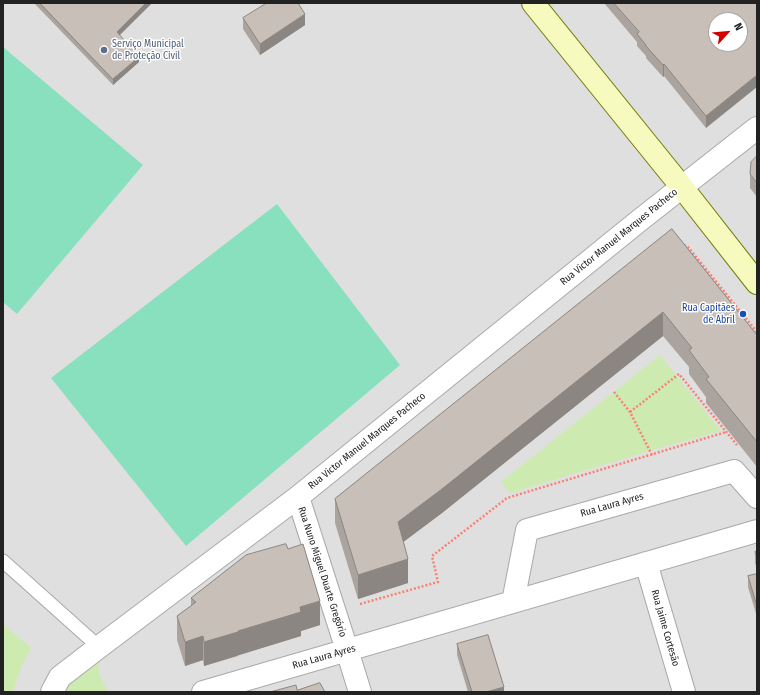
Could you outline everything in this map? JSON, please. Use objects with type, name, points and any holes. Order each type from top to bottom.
[{"type":"main road","points":[[533,3],[681,186],[757,283]]},
{"type":"street","name":"Rua Victor Manuel Marques Pacheco","points":[[52,692],[60,677],[298,497],[681,186],[757,128]]},
{"type":"street","name":"Rua Laura Ayres","points":[[514,602],[526,530],[734,471],[757,497]]},
{"type":"street","name":"Rua Nuno Miguel Duarte Gregório","points":[[298,497],[360,692]]},
{"type":"street","name":"Rua Laura Ayres","points":[[203,692],[757,531]]},
{"type":"street","name":"Rua Jaime Cortesão","points":[[646,563],[684,692]]},
{"type":"lane","points":[[3,561],[99,647]]},
{"type":"path","points":[[680,242],[688,247],[757,332]]},
{"type":"path","points":[[356,605],[438,582],[432,556],[508,498],[726,432],[679,374],[630,412]]},
{"type":"path","points":[[614,392],[630,412],[652,455]]},
{"type":"shaded area","points":[[3,3],[757,3],[757,692],[3,692]]},
{"type":"green space","points":[[3,47],[143,165],[17,314],[3,302]]},
{"type":"green space","points":[[277,204],[400,365],[186,546],[51,378]]},
{"type":"green space","points":[[660,355],[721,431],[510,493],[501,482]]},
{"type":"green space","points":[[3,624],[31,648],[22,665],[13,692],[3,692]]},
{"type":"green space","points":[[98,661],[99,674],[108,692],[65,692],[75,678]]},
{"type":"building","name":"Serviço Municipal de Proteção Civil","points":[[40,3],[146,3],[117,32],[139,57],[113,79]]},
{"type":"building","points":[[267,3],[298,3],[305,14],[260,44],[243,18]]},
{"type":"building","points":[[614,3],[757,3],[757,75],[706,116],[664,64],[663,65],[637,34],[639,32]]},
{"type":"building","points":[[757,156],[757,183],[750,174],[751,162]]},
{"type":"building","points":[[672,229],[757,335],[757,442],[706,379],[709,377],[689,350],[692,348],[663,312],[442,489],[398,522],[408,559],[358,575],[335,499]]},
{"type":"building","points":[[286,544],[288,549],[303,544],[320,601],[300,607],[301,612],[238,632],[204,642],[203,636],[185,642],[177,616],[196,602],[191,598],[246,555]]},
{"type":"building","points":[[757,574],[757,606],[748,576]]},
{"type":"building","points":[[488,635],[504,687],[486,692],[472,692],[457,644]]},
{"type":"building","points":[[320,683],[325,692],[270,692],[296,685],[297,690]]},
{"type":"place","name":"Serviço Municipal de Proteção Civil","points":[[104,50]]},
{"type":"place","name":"Rua Capitães de Abril","points":[[743,314]]}]
